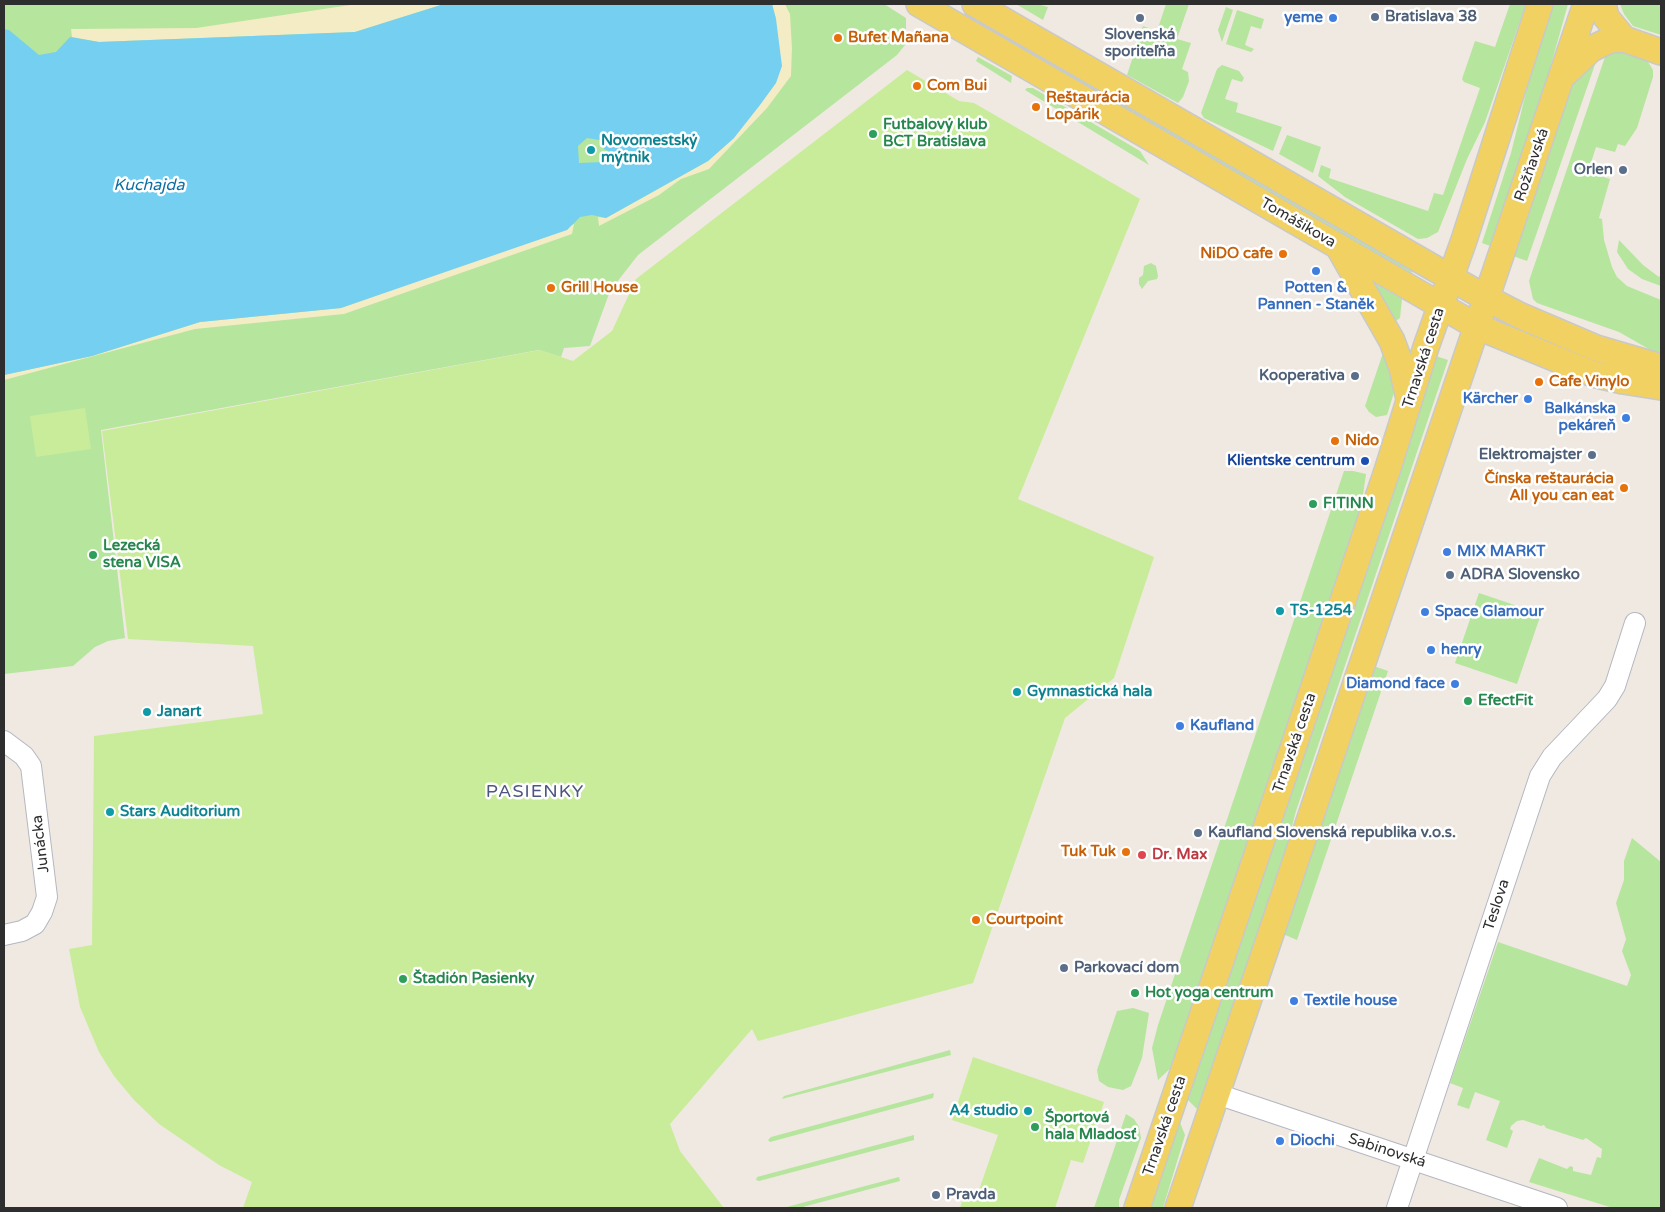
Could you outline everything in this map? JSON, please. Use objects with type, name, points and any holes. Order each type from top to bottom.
[{"type":"main road","name":"Tomášikova","points":[[919,4],[947,12],[1338,246],[1476,326],[1593,374],[1623,382],[1661,372]]},
{"type":"main road","name":"Tomášikova","points":[[975,4],[1328,208],[1452,276],[1486,298],[1521,316],[1596,348],[1661,372]]},
{"type":"main road","points":[[1452,276],[1540,4]]},
{"type":"main road","name":"Rožňavská","points":[[1476,326],[1586,4]]},
{"type":"main road","points":[[1603,4],[1606,17],[1624,39]]},
{"type":"main road","points":[[1561,78],[1591,49],[1610,40],[1624,39],[1661,52]]},
{"type":"main road","points":[[1464,240],[1462,267],[1468,276],[1478,280],[1496,270],[1500,285],[1508,301],[1521,316]]},
{"type":"main road","points":[[1338,246],[1395,348],[1410,402]]},
{"type":"main road","name":"Trnavská cesta","points":[[1137,1208],[1410,402],[1440,305],[1452,276]]},
{"type":"main road","points":[[1178,1208],[1476,326]]},
{"type":"main road","points":[[1465,361],[1513,342]]},
{"type":"street","name":"Tomášikova","points":[[992,4],[1011,24]]},
{"type":"street","name":"Teslova","points":[[1397,1208],[1540,776],[1552,756],[1607,699],[1615,686],[1635,623]]},
{"type":"street","name":"Junácka","points":[[4,741],[24,756],[31,766],[46,897],[42,912],[35,924],[22,931],[4,936]]},
{"type":"street","name":"Sabinovská","points":[[1217,1094],[1557,1208]]},
{"type":"green space","name":"Kuchajda","points":[[4,4],[884,4],[906,18],[906,37],[905,45],[897,55],[638,255],[610,291],[590,346],[564,348],[561,357],[539,350],[101,430],[125,638],[108,641],[95,647],[73,666],[4,674]]},
{"type":"green space","points":[[1016,4],[1037,4],[1048,7],[1043,20]]},
{"type":"green space","points":[[1166,4],[1189,4],[1177,39],[1191,43],[1182,69],[1188,72],[1189,81],[1183,97],[1178,103],[1127,75],[1143,26],[1157,31]]},
{"type":"green space","points":[[1510,4],[1526,4],[1485,122],[1467,159],[1438,232],[1427,238],[1418,239],[1345,197],[1318,176],[1321,165],[1331,169],[1329,178],[1428,211],[1434,193],[1443,195],[1480,88],[1464,82],[1462,79],[1475,41],[1495,47]]},
{"type":"green space","points":[[1548,4],[1568,4],[1538,111],[1493,247],[1482,243],[1511,153]]},
{"type":"green space","points":[[1620,4],[1661,4],[1661,35],[1633,26],[1624,14]]},
{"type":"green space","points":[[968,7],[1416,265],[1412,273],[1260,192],[961,20]]},
{"type":"green space","points":[[1226,7],[1233,10],[1222,42],[1218,30]]},
{"type":"green space","points":[[1237,10],[1264,19],[1261,29],[1251,26],[1245,45],[1254,49],[1251,52],[1226,44]]},
{"type":"green space","points":[[1611,48],[1645,57],[1653,70],[1653,77],[1637,128],[1625,146],[1618,144],[1615,152],[1596,147],[1588,172],[1610,179],[1599,218],[1602,219],[1604,240],[1617,277],[1627,286],[1661,300],[1661,353],[1654,352],[1619,332],[1537,303],[1533,299],[1529,281],[1607,51]]},
{"type":"green space","points":[[1600,50],[1527,261],[1513,256],[1571,84]]},
{"type":"green space","points":[[978,57],[1012,76],[1011,83],[976,61]]},
{"type":"green space","points":[[1222,65],[1239,71],[1244,78],[1242,82],[1232,79],[1225,99],[1238,103],[1236,112],[1282,127],[1273,151],[1204,118],[1201,113],[1217,69]]},
{"type":"green space","points":[[907,70],[959,101],[974,103],[1140,199],[1018,499],[1154,557],[1114,678],[1065,718],[973,983],[758,1041],[752,1029],[670,1124],[680,1151],[724,1208],[243,1208],[252,1182],[219,1165],[159,1124],[134,1100],[114,1076],[99,1052],[80,1007],[69,949],[92,945],[94,736],[263,714],[253,646],[128,639],[102,431],[540,350],[573,361],[612,331],[636,279]]},
{"type":"green space","points":[[1033,88],[1140,151],[1149,165],[1025,90]]},
{"type":"green space","points":[[1287,135],[1321,147],[1313,173],[1279,154]]},
{"type":"green space","points":[[1619,240],[1643,265],[1659,277],[1661,274],[1661,286],[1642,279],[1628,269],[1617,252]]},
{"type":"green space","points":[[1151,263],[1156,266],[1157,279],[1148,281],[1142,289],[1139,284],[1139,278],[1143,275],[1144,266]]},
{"type":"green space","points":[[1369,280],[1402,299],[1400,318],[1393,323]]},
{"type":"green space","points":[[1384,350],[1397,383],[1387,415],[1376,417],[1365,406]]},
{"type":"green space","points":[[1433,355],[1448,360],[1296,811],[1273,897],[1201,1113],[1186,1098]]},
{"type":"green space","points":[[85,408],[91,449],[36,457],[30,416]]},
{"type":"green space","points":[[1344,471],[1366,474],[1361,509],[1175,1064],[1158,1080],[1152,1048],[1158,1025]]},
{"type":"green space","points":[[1479,593],[1541,614],[1517,684],[1455,663]]},
{"type":"green space","points":[[1368,664],[1388,671],[1297,940],[1283,934]]},
{"type":"green space","points":[[1632,838],[1661,862],[1661,1208],[1613,1208],[1529,1182],[1539,1158],[1567,1169],[1570,1166],[1573,1167],[1573,1171],[1591,1175],[1597,1157],[1601,1158],[1602,1149],[1586,1138],[1583,1140],[1546,1128],[1544,1125],[1541,1126],[1523,1120],[1517,1121],[1511,1126],[1510,1129],[1513,1131],[1507,1148],[1486,1140],[1500,1101],[1475,1092],[1469,1109],[1457,1105],[1463,1088],[1450,1083],[1498,942],[1627,986],[1631,975],[1622,951],[1626,939],[1616,903],[1624,880],[1624,861]]},
{"type":"green space","points":[[1133,1008],[1149,1013],[1142,1058],[1131,1086],[1123,1090],[1108,1087],[1099,1081],[1097,1070],[1117,1011]]},
{"type":"green space","points":[[950,1050],[951,1055],[782,1099],[784,1096]]},
{"type":"green space","name":"Športová hala Mladosť","points":[[973,1057],[1104,1102],[1083,1163],[1071,1160],[1055,1208],[960,1208],[966,1189],[978,1193],[998,1135],[952,1120]]},
{"type":"green space","points":[[934,1093],[933,1098],[770,1142],[768,1140],[771,1137]]},
{"type":"green space","points":[[1126,1114],[1134,1119],[1139,1127],[1141,1138],[1119,1200],[1119,1208],[1094,1208]]},
{"type":"green space","points":[[1179,1120],[1185,1135],[1163,1208],[1149,1208]]},
{"type":"green space","points":[[914,1135],[914,1140],[759,1181],[756,1180],[757,1177]]},
{"type":"green space","points":[[899,1177],[900,1181],[799,1208],[783,1208]]},
{"type":"sand","points":[[357,4],[444,4],[355,32],[99,42],[72,37],[71,29],[196,28]]},
{"type":"sand","points":[[772,4],[785,4],[790,14],[791,76],[767,108],[709,169],[681,179],[659,195],[599,226],[598,217],[606,218],[708,161],[734,138],[776,19]]},
{"type":"sand","points":[[574,224],[572,234],[344,314],[195,329],[4,380],[4,375],[92,356],[200,322],[341,308]]},
{"type":"water","name":"Kuchajda","points":[[444,4],[772,4],[776,19],[782,66],[776,83],[760,105],[734,138],[708,161],[606,218],[592,215],[580,217],[567,230],[341,308],[200,322],[92,356],[4,375],[4,29],[9,30],[39,55],[56,52],[70,37],[99,42],[355,32]],"holes":[[[587,138],[605,141],[604,149],[608,151],[606,160],[603,162],[579,163],[578,146]]]},
{"type":"place","name":"Bratislava 38","points":[[1375,17]]},
{"type":"place","name":"Slovenská sporiteľňa","points":[[1140,18]]},
{"type":"place","name":"yeme","points":[[1333,18]]},
{"type":"place","name":"Bufet Mañana","points":[[838,38]]},
{"type":"place","name":"Com Bui","points":[[917,86]]},
{"type":"place","name":"Reštaurácia Lopárik","points":[[1036,107]]},
{"type":"place","name":"Futbalový klub BCT Bratislava","points":[[873,134]]},
{"type":"place","name":"Novomestský mýtnik","points":[[591,150]]},
{"type":"place","name":"Orlen","points":[[1623,170]]},
{"type":"place","name":"NiDO cafe","points":[[1283,254]]},
{"type":"place","name":"Potten & Pannen - Staněk","points":[[1316,271]]},
{"type":"place","name":"Grill House","points":[[551,288]]},
{"type":"place","name":"Kooperativa","points":[[1355,376]]},
{"type":"place","name":"Cafe Vinylo","points":[[1539,382]]},
{"type":"place","name":"Kärcher","points":[[1528,399]]},
{"type":"place","name":"Balkánska pekáreň","points":[[1626,418]]},
{"type":"place","name":"Nido","points":[[1335,441]]},
{"type":"place","name":"Elektromajster","points":[[1592,455]]},
{"type":"place","name":"Klientske centrum","points":[[1365,461]]},
{"type":"place","name":"Čínska reštaurácia All you can eat","points":[[1624,488]]},
{"type":"place","name":"FITINN","points":[[1313,504]]},
{"type":"place","name":"MIX MARKT","points":[[1447,552]]},
{"type":"place","name":"Lezecká stena VISA","points":[[93,555]]},
{"type":"place","name":"ADRA Slovensko","points":[[1450,575]]},
{"type":"place","name":"TS-1254","points":[[1280,611]]},
{"type":"place","name":"Space Glamour","points":[[1425,612]]},
{"type":"place","name":"henry","points":[[1431,650]]},
{"type":"place","name":"Diamond face","points":[[1455,684]]},
{"type":"place","name":"Gymnastická hala","points":[[1017,692]]},
{"type":"place","name":"EfectFit","points":[[1468,701]]},
{"type":"place","name":"Janart","points":[[147,712]]},
{"type":"place","name":"Kaufland","points":[[1180,726]]},
{"type":"place","name":"Stars Auditorium","points":[[110,812]]},
{"type":"place","name":"Kaufland Slovenská republika v.o.s.","points":[[1198,833]]},
{"type":"place","name":"Tuk Tuk","points":[[1126,852]]},
{"type":"place","name":"Dr. Max","points":[[1142,855]]},
{"type":"place","name":"Courtpoint","points":[[976,920]]},
{"type":"place","name":"Parkovací dom","points":[[1064,968]]},
{"type":"place","name":"Štadión Pasienky","points":[[403,979]]},
{"type":"place","name":"Hot yoga centrum","points":[[1135,993]]},
{"type":"place","name":"Textile house","points":[[1294,1001]]},
{"type":"place","name":"A4 studio","points":[[1028,1111]]},
{"type":"place","name":"Športová hala Mladosť","points":[[1035,1127]]},
{"type":"place","name":"Diochi","points":[[1280,1141]]},
{"type":"place","name":"Pravda","points":[[936,1195]]},
{"type":"district","name":"PASIENKY","points":[[535,792]]}]
